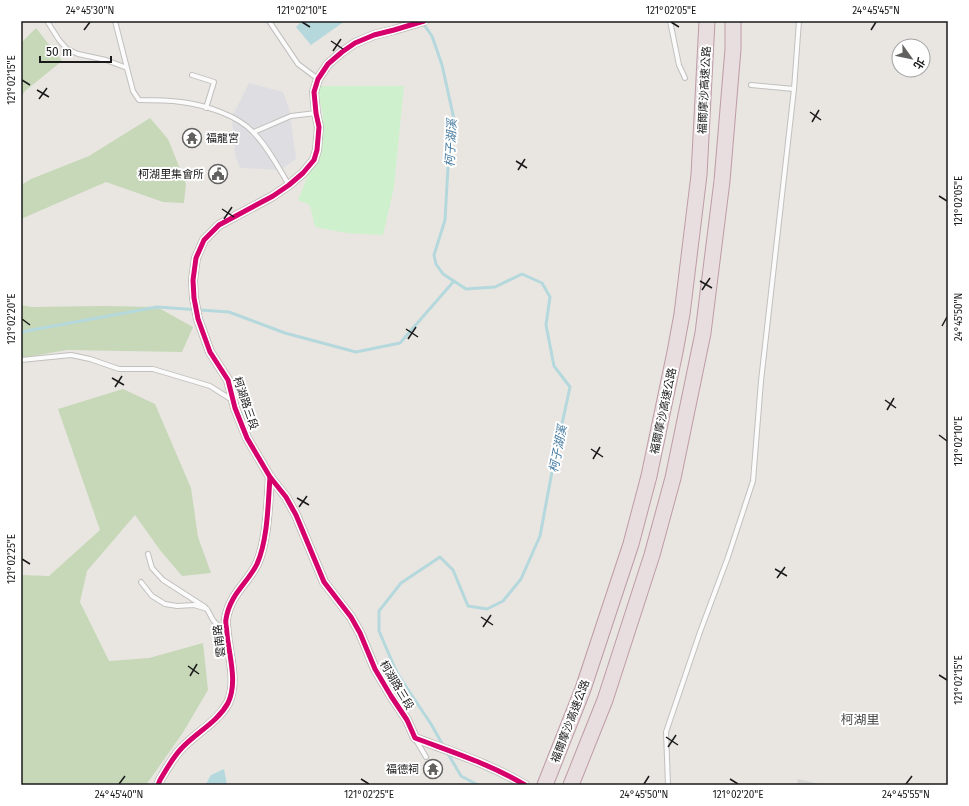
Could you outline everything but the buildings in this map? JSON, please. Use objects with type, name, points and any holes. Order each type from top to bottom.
[{"type":"highway","name":"福爾摩沙高速公路","points":[[544,785],[583,689],[631,544],[649,476],[682,314],[700,175],[707,21]]},
{"type":"highway","name":"福爾摩沙高速公路","points":[[571,785],[605,700],[652,555],[673,478],[703,333],[722,181],[733,21]]},
{"type":"street","name":"柯湖路三段","points":[[415,738],[407,720],[375,669],[360,633],[351,618],[324,582],[296,515],[286,497],[270,477],[247,438],[232,400],[228,380],[210,352],[198,319],[194,298],[193,280],[196,258],[204,240],[220,225],[273,196],[289,185],[303,174],[314,160],[317,150],[319,127],[314,92],[318,79],[328,64],[354,43],[374,34],[424,21]]},
{"type":"street","name":"雲南路","points":[[158,785],[180,750],[220,715],[228,702],[232,680],[226,620],[229,606],[236,592],[257,564],[263,545],[270,477]]},
{"type":"street","points":[[415,738],[477,761],[510,776],[525,785]]},
{"type":"lane","points":[[47,21],[58,40],[67,49],[78,54],[106,60],[127,68]]},
{"type":"lane","points":[[115,21],[133,91],[139,100],[182,102],[206,108],[238,119],[254,132],[270,152],[289,185]]},
{"type":"lane","points":[[270,21],[298,64],[318,79]]},
{"type":"lane","points":[[670,21],[679,65],[685,78]]},
{"type":"lane","points":[[668,785],[666,732],[700,632],[728,557],[753,481],[761,382],[794,89],[799,21]]},
{"type":"lane","points":[[192,75],[214,82],[206,108]]},
{"type":"lane","points":[[751,85],[794,89]]},
{"type":"lane","points":[[254,132],[291,116],[316,114]]},
{"type":"lane","points":[[21,360],[71,355],[90,359],[119,369],[153,369],[210,386],[232,400]]},
{"type":"lane","points":[[148,554],[152,568],[163,580],[207,609],[213,620],[228,638]]},
{"type":"lane","points":[[140,582],[152,596],[165,604],[194,606],[207,609]]},
{"type":"lane","points":[[415,738],[426,757]]},
{"type":"shaded area","points":[[249,83],[283,92],[289,108],[296,159],[280,170],[240,168],[235,155],[232,117]]},
{"type":"shaded area","points":[[798,779],[824,785],[797,785]]},
{"type":"green space","points":[[36,28],[62,61],[25,91],[21,97],[21,43]]},
{"type":"green space","points":[[317,86],[404,86],[394,187],[383,235],[347,233],[315,227],[310,205],[298,200],[322,141],[323,115]]},
{"type":"green space","points":[[150,118],[168,139],[186,184],[184,203],[163,202],[106,182],[21,219],[21,185],[31,179],[89,156]]},
{"type":"green space","points":[[21,305],[32,307],[157,307],[193,327],[182,352],[67,350],[21,358]]},
{"type":"green space","points":[[123,389],[155,404],[191,488],[198,537],[211,573],[182,576],[160,550],[135,515],[87,571],[80,602],[109,661],[149,658],[203,643],[208,690],[182,734],[146,785],[21,785],[21,575],[49,576],[100,530],[58,409]]},
{"type":"water","points":[[302,21],[345,21],[311,45],[296,27]]},
{"type":"water","points":[[224,769],[227,785],[206,784],[211,775]]},
{"type":"waterway","name":"柯子湖溪","points":[[422,22],[432,36],[442,65],[454,119],[448,167],[445,220],[434,255],[436,264],[443,274],[466,289],[495,287],[522,274],[542,283],[550,297],[546,325],[554,366],[570,387],[540,536],[521,579],[503,601],[487,609],[468,606],[453,570],[440,557],[401,583],[379,611],[379,631],[397,673],[431,724],[444,747]]},
{"type":"waterway","points":[[21,332],[157,307],[229,312],[285,333],[356,352],[400,343],[454,281]]},
{"type":"waterway","name":"柯子湖溪","points":[[447,752],[461,776],[478,785]]},
{"type":"cycle path","points":[[424,21],[374,35],[355,43],[328,64],[318,79],[314,92],[319,127],[317,150],[314,160],[303,173],[289,185],[273,196],[219,225],[204,240],[196,258],[193,280],[194,298],[198,319],[210,352],[228,380],[235,408],[247,438],[270,477],[286,497],[296,515],[324,582],[351,617],[360,633],[375,669],[407,720],[415,738],[457,753],[525,785]]},
{"type":"cycle path","points":[[158,785],[174,757],[186,744],[218,716],[228,703],[231,695],[233,678],[226,619],[231,603],[253,571],[261,554],[267,521],[270,477]]},
{"type":"place","name":"福龍宮","points":[[192,138]]},
{"type":"place","name":"柯湖里集會所","points":[[218,174]]},
{"type":"place","name":"福德祠","points":[[433,769]]},
{"type":"district","name":"柯湖里","points":[[860,719]]}]
